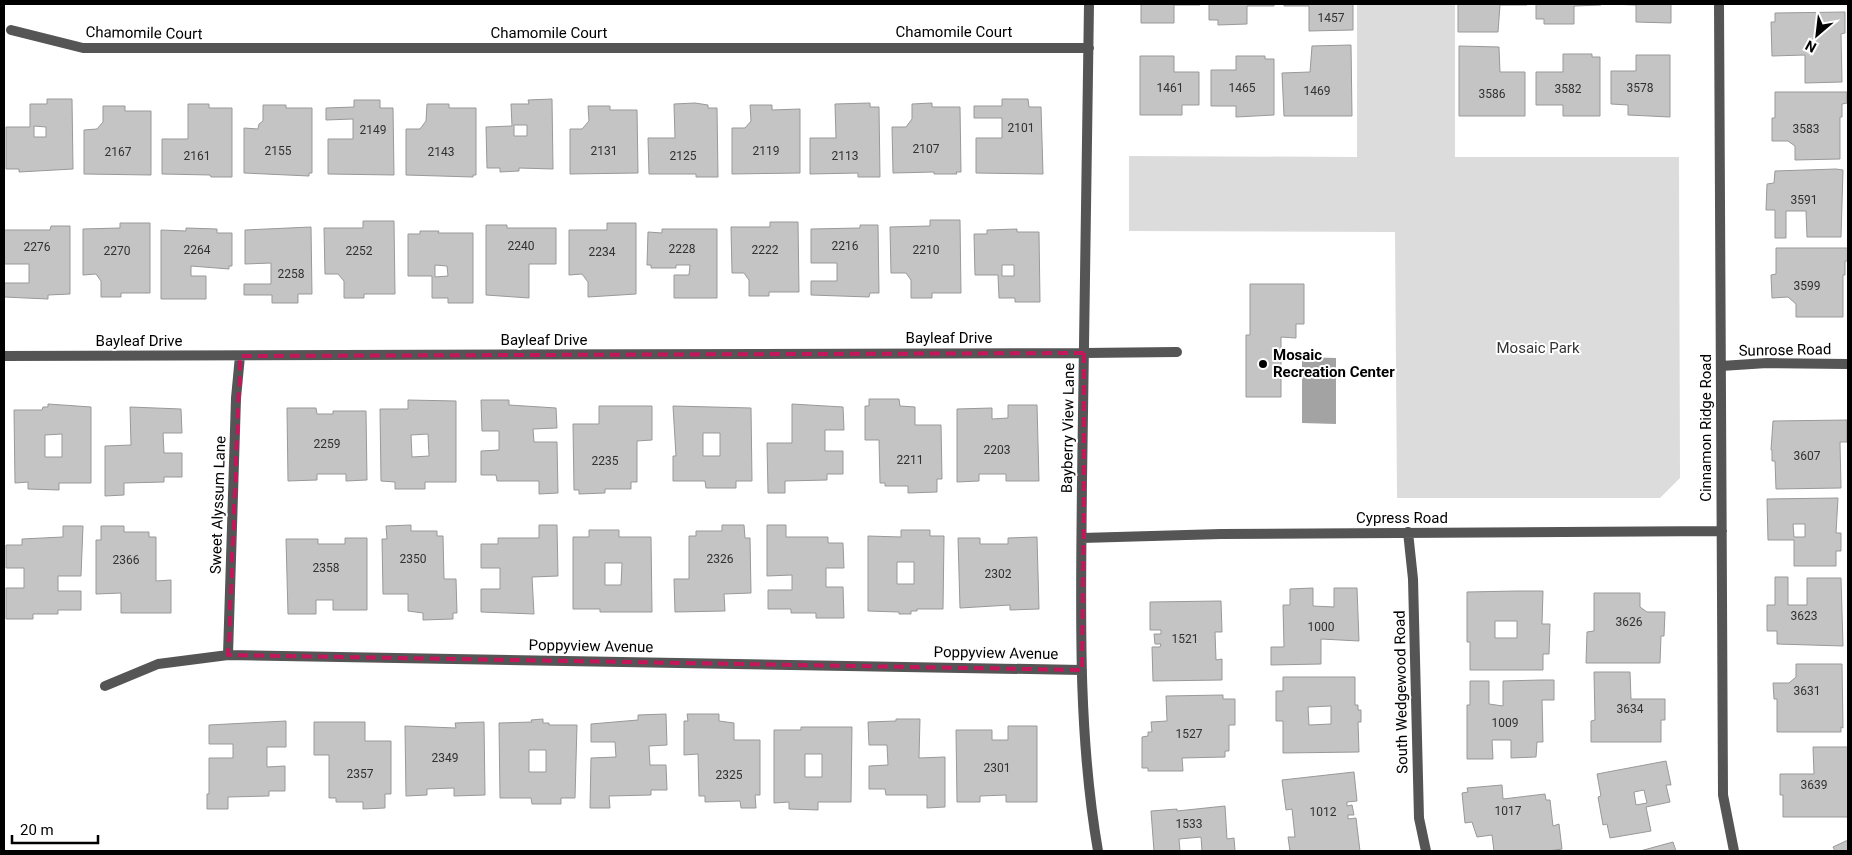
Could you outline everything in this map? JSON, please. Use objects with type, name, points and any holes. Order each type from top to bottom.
[{"type":"street","name":"Bayberry View Lane","points":[[1089,4],[1082,670],[1090,806],[1098,851]]},
{"type":"street","name":"Cinnamon Ridge Road","points":[[1719,4],[1723,795],[1734,851]]},
{"type":"street","name":"Chamomile Court","points":[[11,30],[83,48],[1089,48]]},
{"type":"street","name":"Bayleaf Drive","points":[[4,356],[1177,352]]},
{"type":"street","name":"Sweet Alyssum Lane","points":[[228,655],[236,398],[240,356]]},
{"type":"street","name":"Sunrose Road","points":[[1721,366],[1767,363],[1848,364]]},
{"type":"street","name":"Cypress Road","points":[[1082,538],[1192,534],[1722,531]]},
{"type":"street","name":"South Wedgewood Road","points":[[1408,532],[1413,579],[1419,818],[1426,851]]},
{"type":"street","name":"Poppyview Avenue","points":[[105,686],[158,664],[228,655],[1082,670]]},
{"type":"highlighted area","points":[[1084,353],[1082,670],[228,655],[240,356]]},
{"type":"green space","name":"Mosaic Park","points":[[1357,4],[1455,4],[1455,157],[1679,157],[1680,478],[1660,498],[1397,498],[1395,232],[1129,231],[1129,156],[1357,157]]},
{"type":"shaded area","points":[[1302,357],[1336,358],[1336,424],[1302,423]]},
{"type":"building","points":[[1141,4],[1200,5],[1174,5],[1174,23],[1141,23]]},
{"type":"building","points":[[1209,4],[1274,4],[1274,6],[1247,6],[1247,24],[1218,25],[1218,20],[1209,20]]},
{"type":"building","points":[[1284,4],[1353,4],[1353,30],[1309,31],[1309,6],[1284,6]]},
{"type":"building","points":[[1458,4],[1527,5],[1500,5],[1498,32],[1458,32]]},
{"type":"building","points":[[1536,4],[1601,5],[1574,6],[1574,24],[1544,24],[1544,19],[1536,19]]},
{"type":"building","points":[[1610,4],[1671,4],[1671,23],[1636,22],[1636,5]]},
{"type":"building","points":[[1845,12],[1845,33],[1841,34],[1842,82],[1805,83],[1805,55],[1772,56],[1771,22],[1775,22],[1775,13]]},
{"type":"building","points":[[1351,45],[1352,116],[1284,116],[1282,73],[1310,72],[1312,46]]},
{"type":"building","points":[[1459,46],[1499,47],[1500,72],[1525,72],[1525,116],[1459,116]]},
{"type":"building","points":[[1563,54],[1592,54],[1592,57],[1600,57],[1600,116],[1563,116],[1563,105],[1536,105],[1536,72],[1563,72]]},
{"type":"building","points":[[1636,55],[1670,55],[1670,117],[1628,115],[1628,105],[1611,104],[1611,71],[1636,71]]},
{"type":"building","points":[[1140,56],[1174,56],[1174,72],[1199,72],[1199,105],[1182,105],[1182,115],[1140,115]]},
{"type":"building","points":[[1236,56],[1265,56],[1265,59],[1274,59],[1274,115],[1236,117],[1236,106],[1211,106],[1211,70],[1236,70]]},
{"type":"building","points":[[1775,92],[1847,92],[1847,103],[1842,104],[1842,117],[1840,117],[1840,159],[1795,160],[1795,146],[1788,141],[1772,141],[1772,118],[1775,118]]},
{"type":"building","points":[[47,99],[72,99],[73,169],[19,172],[19,169],[6,169],[6,127],[30,127],[30,104],[47,104]],"holes":[[[34,126],[46,127],[46,137],[34,137]]]},
{"type":"building","points":[[552,99],[553,169],[519,168],[519,171],[500,172],[500,168],[487,168],[486,127],[512,126],[511,104],[529,104],[528,100]],"holes":[[[514,125],[527,125],[527,136],[514,136]]]},
{"type":"building","points":[[1002,99],[1028,99],[1029,107],[1041,107],[1043,174],[976,173],[976,138],[1002,138],[1002,118],[974,118],[974,106],[1002,106]]},
{"type":"building","points":[[354,100],[380,100],[380,108],[393,108],[394,175],[328,174],[328,139],[353,139],[353,119],[326,120],[326,108],[354,107]]},
{"type":"building","points":[[695,103],[708,105],[708,108],[717,108],[718,177],[696,177],[696,174],[649,174],[648,138],[675,138],[674,104]]},
{"type":"building","points":[[870,103],[870,107],[879,107],[880,177],[858,177],[858,173],[810,174],[810,138],[836,138],[835,104]]},
{"type":"building","points":[[932,103],[932,107],[960,107],[961,172],[956,172],[957,174],[934,174],[934,172],[893,173],[892,127],[906,127],[912,119],[912,104]]},
{"type":"building","points":[[188,104],[209,104],[209,108],[232,108],[232,177],[162,174],[162,139],[188,139]]},
{"type":"building","points":[[427,104],[449,104],[449,108],[476,108],[476,175],[473,175],[473,177],[406,175],[406,129],[420,129],[426,121]]},
{"type":"building","points":[[263,105],[286,105],[286,108],[312,108],[312,173],[309,173],[309,176],[244,173],[244,128],[258,129],[259,124],[263,121]]},
{"type":"building","points":[[750,105],[772,105],[772,110],[800,109],[800,173],[732,174],[732,128],[745,128],[751,121]]},
{"type":"building","points":[[103,106],[125,106],[125,111],[151,111],[151,175],[84,174],[84,130],[97,129],[103,122]]},
{"type":"building","points":[[588,106],[610,106],[610,110],[637,110],[638,173],[570,174],[570,129],[582,129],[589,121]]},
{"type":"building","points":[[1843,170],[1841,237],[1807,237],[1806,211],[1786,211],[1786,238],[1775,238],[1775,210],[1766,210],[1767,184],[1774,183],[1775,171]]},
{"type":"building","points":[[930,220],[960,220],[961,293],[932,293],[932,298],[911,298],[911,280],[906,273],[891,273],[890,227],[930,226]]},
{"type":"building","points":[[363,221],[394,221],[395,294],[364,294],[364,298],[344,298],[344,281],[338,274],[325,274],[324,228],[363,228]]},
{"type":"building","points":[[770,222],[798,222],[799,292],[769,292],[769,296],[749,296],[749,280],[744,273],[732,273],[731,227],[770,227]]},
{"type":"building","points":[[120,223],[150,223],[150,293],[121,293],[121,297],[101,297],[101,281],[96,274],[83,275],[83,229],[120,228]]},
{"type":"building","points":[[607,223],[636,223],[636,294],[588,297],[588,282],[582,274],[569,275],[569,230],[607,230]]},
{"type":"building","points":[[486,225],[507,225],[507,228],[556,228],[556,264],[529,264],[529,298],[486,295]]},
{"type":"building","points":[[860,225],[878,225],[879,293],[870,293],[869,297],[811,295],[811,281],[837,281],[837,263],[811,263],[811,229],[860,228]]},
{"type":"building","points":[[51,226],[70,226],[70,294],[48,295],[48,299],[4,297],[4,283],[29,283],[29,264],[4,264],[4,230],[50,230]]},
{"type":"building","points":[[311,227],[312,294],[298,294],[298,303],[272,303],[272,295],[244,295],[244,284],[271,284],[271,263],[245,264],[245,230]]},
{"type":"building","points":[[186,228],[217,229],[217,233],[232,233],[232,266],[229,266],[229,269],[191,266],[191,276],[206,276],[206,299],[161,299],[161,230],[186,231]]},
{"type":"building","points":[[662,229],[717,229],[717,298],[674,298],[674,275],[689,275],[690,265],[676,265],[676,268],[651,268],[651,265],[647,265],[648,232],[662,233]]},
{"type":"building","points":[[1017,229],[1017,232],[1039,232],[1040,302],[1015,302],[1015,298],[999,298],[998,275],[975,275],[974,234],[987,234],[987,230]],"holes":[[[1002,265],[1014,265],[1014,276],[1002,276]]]},
{"type":"building","points":[[420,231],[473,233],[473,303],[448,303],[448,298],[432,298],[432,276],[408,276],[408,234],[420,234]],"holes":[[[435,265],[447,266],[448,276],[435,277]]]},
{"type":"building","points":[[1776,248],[1848,248],[1848,261],[1845,261],[1845,275],[1843,275],[1843,317],[1796,317],[1796,304],[1788,297],[1772,298],[1771,275],[1776,274]]},
{"type":"building","points":[[1250,284],[1304,284],[1304,324],[1296,324],[1296,338],[1281,337],[1281,397],[1246,397],[1246,335],[1250,335]]},
{"type":"building","points":[[869,399],[899,399],[900,406],[915,407],[915,425],[941,425],[942,479],[937,479],[937,492],[908,493],[908,486],[885,486],[885,483],[880,483],[879,440],[865,440],[865,406],[869,406]]},
{"type":"building","points":[[408,400],[456,401],[456,482],[425,482],[425,489],[395,489],[395,482],[381,481],[380,409],[408,409]],"holes":[[[428,434],[429,456],[412,457],[411,435]]]},
{"type":"building","points":[[481,400],[509,400],[509,405],[556,408],[557,428],[533,429],[534,442],[557,442],[558,493],[539,494],[539,481],[497,481],[496,475],[481,475],[481,451],[499,450],[499,431],[482,431]]},
{"type":"building","points":[[48,404],[91,407],[91,483],[59,483],[59,490],[28,489],[28,482],[15,483],[14,410],[42,410],[43,407],[48,407]],"holes":[[[62,434],[62,457],[45,457],[45,435]]]},
{"type":"building","points":[[792,404],[843,407],[844,430],[825,430],[825,451],[843,451],[843,474],[827,474],[827,480],[785,481],[785,493],[768,493],[767,443],[792,443]]},
{"type":"building","points":[[1008,405],[1037,405],[1039,481],[1006,481],[1006,474],[979,474],[979,481],[957,482],[957,409],[992,408],[992,419],[1008,418]]},
{"type":"building","points":[[599,406],[652,406],[652,440],[637,441],[637,482],[631,482],[631,489],[605,489],[605,493],[579,494],[579,490],[574,490],[573,424],[599,424]]},
{"type":"building","points":[[673,406],[751,408],[752,481],[736,481],[736,488],[706,488],[705,481],[673,481],[673,456],[676,456]],"holes":[[[703,433],[720,433],[720,456],[703,456]]]},
{"type":"building","points":[[130,407],[181,409],[182,433],[163,433],[164,453],[182,453],[182,477],[164,477],[164,482],[124,483],[124,495],[105,496],[105,446],[131,445]]},
{"type":"building","points":[[287,408],[316,408],[317,414],[333,414],[333,411],[366,411],[367,480],[346,481],[346,474],[317,474],[317,480],[288,481]]},
{"type":"building","points":[[1847,420],[1847,442],[1840,442],[1841,488],[1776,489],[1775,461],[1772,461],[1771,450],[1773,421]]},
{"type":"building","points":[[1838,498],[1836,533],[1841,533],[1841,551],[1836,551],[1836,566],[1794,566],[1794,540],[1768,540],[1767,499]],"holes":[[[1793,524],[1805,524],[1805,537],[1794,537]]]},
{"type":"building","points":[[411,525],[411,531],[437,531],[437,536],[443,536],[444,579],[456,579],[457,613],[453,613],[453,619],[423,620],[423,613],[408,611],[408,594],[383,594],[382,539],[387,539],[386,526]]},
{"type":"building","points":[[539,525],[557,525],[558,576],[532,577],[534,614],[481,612],[481,589],[500,589],[500,568],[481,568],[481,544],[498,544],[498,538],[539,538]]},
{"type":"building","points":[[722,525],[744,525],[745,538],[750,538],[751,593],[724,594],[725,611],[675,612],[674,579],[689,579],[689,536],[696,536],[696,531],[722,531]]},
{"type":"building","points":[[767,525],[786,525],[786,537],[828,537],[828,543],[843,543],[844,568],[826,568],[826,587],[843,587],[844,618],[816,618],[816,613],[791,613],[791,609],[768,609],[768,590],[792,590],[792,575],[767,576]]},
{"type":"building","points":[[63,526],[83,526],[81,576],[58,576],[58,591],[81,591],[81,610],[58,610],[58,614],[33,614],[33,619],[6,619],[6,588],[24,588],[24,568],[6,568],[6,545],[22,545],[22,539],[63,537]]},
{"type":"building","points":[[101,526],[124,526],[124,532],[149,532],[149,537],[156,537],[156,581],[171,580],[171,613],[121,613],[121,593],[96,594],[96,540],[101,540]]},
{"type":"building","points":[[589,530],[619,530],[619,537],[651,537],[652,612],[600,612],[600,609],[573,609],[573,537],[589,537]],"holes":[[[605,563],[622,563],[621,585],[605,585]]]},
{"type":"building","points":[[901,530],[930,530],[930,536],[944,536],[943,609],[917,609],[917,611],[911,611],[911,614],[868,611],[868,536],[901,537]],"holes":[[[897,562],[914,562],[914,584],[897,584]]]},
{"type":"building","points":[[1037,537],[1039,609],[1010,610],[1010,605],[960,608],[958,538],[980,538],[980,544],[1008,544],[1008,538]]},
{"type":"building","points":[[345,538],[367,538],[367,610],[333,610],[333,600],[316,600],[316,614],[288,614],[286,539],[318,539],[318,544],[345,544]]},
{"type":"building","points":[[1775,577],[1788,577],[1788,605],[1807,605],[1807,578],[1841,578],[1843,646],[1777,644],[1777,631],[1767,631],[1767,605],[1775,605]]},
{"type":"building","points":[[1313,588],[1313,606],[1334,607],[1334,588],[1357,588],[1359,641],[1321,639],[1321,664],[1271,665],[1271,647],[1284,647],[1283,605],[1290,605],[1290,589]]},
{"type":"building","points":[[1543,591],[1542,624],[1550,624],[1549,654],[1543,654],[1543,670],[1470,670],[1470,642],[1467,642],[1467,592]],"holes":[[[1495,621],[1517,621],[1517,638],[1495,638]]]},
{"type":"building","points":[[1594,593],[1640,593],[1640,607],[1647,612],[1665,612],[1664,636],[1661,636],[1660,663],[1586,663],[1587,632],[1594,631]]},
{"type":"building","points":[[1221,601],[1222,632],[1215,632],[1216,660],[1222,659],[1222,680],[1153,681],[1152,647],[1160,647],[1161,644],[1155,644],[1154,634],[1161,634],[1161,630],[1150,630],[1150,602]]},
{"type":"building","points":[[1796,664],[1842,664],[1843,728],[1841,727],[1841,732],[1777,732],[1777,699],[1774,699],[1773,683],[1789,683],[1796,677]]},
{"type":"building","points":[[1594,672],[1630,672],[1631,699],[1665,699],[1665,720],[1661,720],[1661,742],[1591,742],[1591,721],[1595,720]]},
{"type":"building","points":[[1283,677],[1355,677],[1355,705],[1358,705],[1358,710],[1361,710],[1361,722],[1358,722],[1359,752],[1283,753],[1283,721],[1276,721],[1276,691],[1283,691]],"holes":[[[1331,706],[1331,724],[1309,725],[1308,707]]]},
{"type":"building","points":[[1554,680],[1554,700],[1542,700],[1543,742],[1537,742],[1536,757],[1511,758],[1511,740],[1492,740],[1493,759],[1467,759],[1467,705],[1470,705],[1470,681],[1489,681],[1489,704],[1503,706],[1503,681]]},
{"type":"building","points":[[1223,695],[1223,699],[1235,699],[1235,725],[1229,725],[1229,751],[1225,751],[1225,757],[1182,758],[1183,771],[1148,771],[1148,768],[1142,768],[1142,737],[1148,736],[1148,732],[1152,732],[1151,722],[1167,721],[1166,696]]},
{"type":"building","points":[[666,714],[667,745],[649,746],[650,765],[666,765],[667,790],[651,790],[651,795],[609,796],[610,808],[590,808],[591,758],[616,757],[615,742],[591,742],[591,724],[638,720],[638,715]]},
{"type":"building","points":[[687,714],[719,714],[719,721],[734,723],[734,740],[760,740],[760,795],[755,795],[756,808],[741,808],[740,801],[705,802],[705,796],[699,796],[698,754],[684,755],[684,721],[688,721]]},
{"type":"building","points":[[543,719],[543,723],[549,723],[549,725],[577,725],[575,798],[561,798],[561,804],[532,804],[531,798],[500,798],[499,723],[532,722],[531,720]],"holes":[[[529,750],[546,750],[546,772],[529,772]]]},
{"type":"building","points":[[896,719],[920,719],[919,758],[945,757],[945,807],[927,808],[927,795],[886,795],[885,789],[869,789],[869,766],[888,765],[887,745],[869,745],[868,722],[896,721]]},
{"type":"building","points":[[286,721],[286,747],[267,747],[267,767],[285,766],[285,791],[269,791],[269,796],[228,797],[228,809],[207,809],[209,758],[233,758],[233,744],[209,744],[209,725]]},
{"type":"building","points":[[314,722],[365,722],[365,741],[391,741],[391,794],[385,794],[385,808],[363,809],[363,802],[336,802],[336,798],[329,798],[329,755],[314,755]]},
{"type":"building","points":[[484,722],[485,795],[454,796],[454,788],[427,789],[427,795],[406,796],[405,726],[456,728],[455,723]]},
{"type":"building","points":[[1008,726],[1037,726],[1037,802],[1006,802],[1006,795],[980,796],[980,802],[957,802],[956,730],[992,730],[992,740],[1008,740]]},
{"type":"building","points":[[801,727],[852,727],[851,802],[818,802],[818,810],[789,809],[789,802],[774,803],[774,730],[801,730]],"holes":[[[805,754],[822,754],[822,777],[805,777]]]},
{"type":"building","points":[[1813,747],[1848,747],[1848,817],[1783,817],[1783,795],[1780,795],[1780,774],[1814,774]]},
{"type":"building","points":[[1666,761],[1671,785],[1666,785],[1670,802],[1646,807],[1651,831],[1610,838],[1607,824],[1603,825],[1598,797],[1601,796],[1597,774]],"holes":[[[1644,790],[1647,803],[1636,805],[1634,792]]]},
{"type":"building","points":[[1354,772],[1357,801],[1347,802],[1347,806],[1352,805],[1354,815],[1348,815],[1348,819],[1356,818],[1360,851],[1290,851],[1288,837],[1295,837],[1292,809],[1286,810],[1282,780]]},
{"type":"building","points":[[1502,785],[1503,799],[1545,794],[1546,800],[1550,800],[1553,826],[1559,824],[1562,849],[1549,851],[1494,851],[1492,835],[1477,837],[1472,822],[1465,823],[1462,793],[1468,792],[1467,788]]},
{"type":"building","points":[[1225,806],[1227,839],[1234,838],[1235,851],[1202,851],[1201,837],[1179,839],[1180,851],[1154,851],[1151,811],[1177,809],[1177,811]]},
{"type":"building","points":[[1848,840],[1848,851],[1835,851],[1833,847]]},
{"type":"building","points":[[1673,842],[1676,851],[1640,851]]},
{"type":"place","name":"Mosaic Recreation Center","points":[[1263,364]]}]
